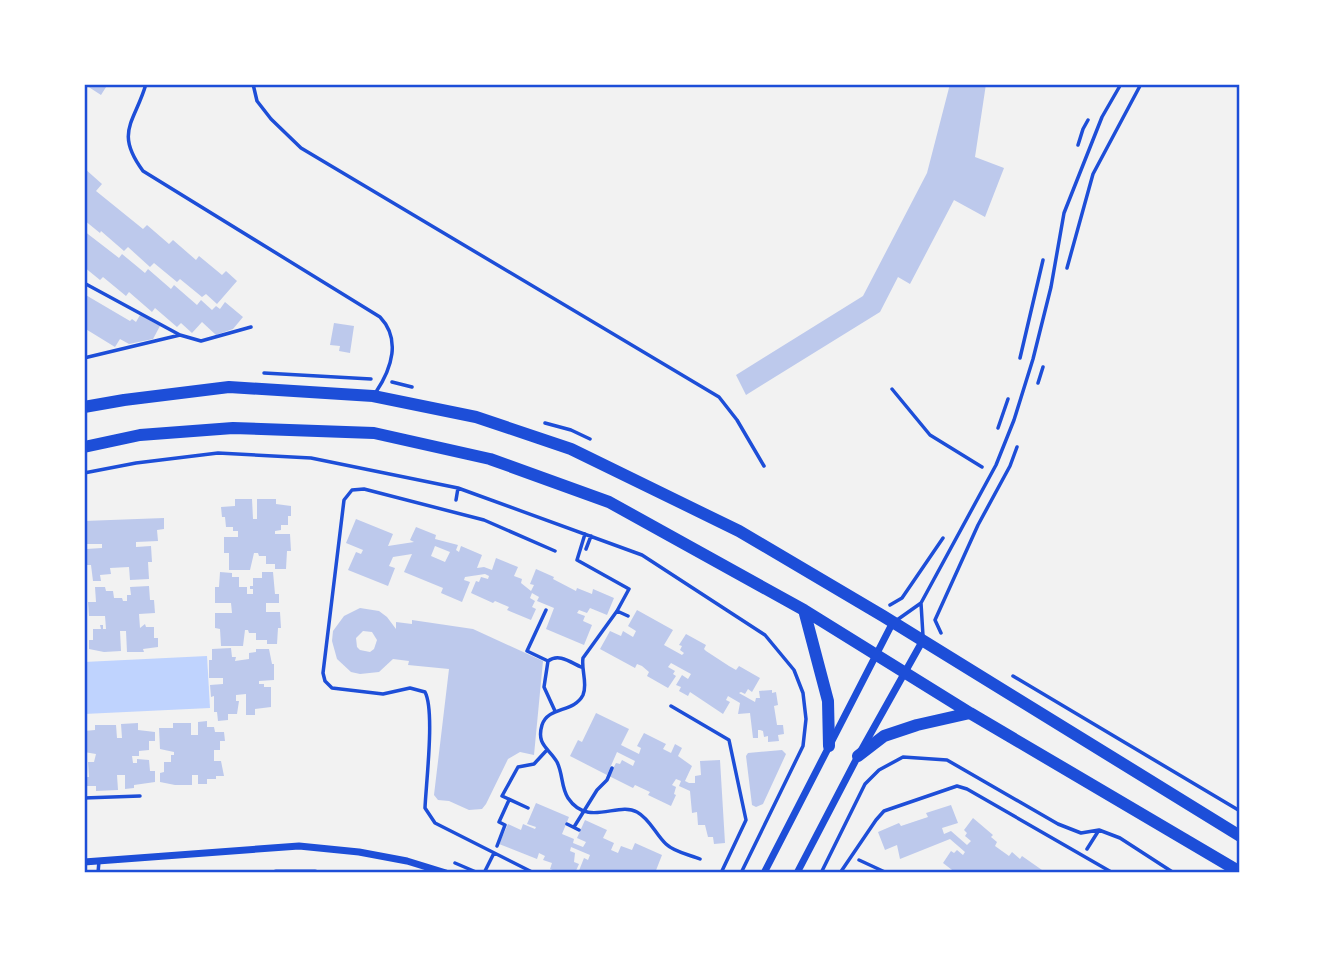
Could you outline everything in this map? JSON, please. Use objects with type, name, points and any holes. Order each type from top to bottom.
[{"type":"main road","points":[[84,407],[229,387],[373,396],[476,417],[571,449],[739,531],[923,640],[1240,836]]},
{"type":"main road","points":[[84,447],[141,435],[233,428],[374,433],[477,456],[609,502],[804,610],[970,713],[1240,872]]},
{"type":"main road","points":[[804,610],[828,701],[830,746]]},
{"type":"main road","points":[[858,756],[884,736],[917,724],[970,713]]},
{"type":"street","points":[[764,873],[893,622]]},
{"type":"street","points":[[797,873],[923,640]]},
{"type":"street","points":[[84,862],[299,846],[359,852],[446,873]]},
{"type":"street","points":[[276,873],[315,873]]},
{"type":"lane","points":[[146,84],[133,115],[128,142],[132,157],[143,171],[380,317],[390,327],[393,343],[391,361],[373,396]]},
{"type":"lane","points":[[253,84],[257,102],[271,120],[301,148],[719,397],[737,420],[764,466]]},
{"type":"lane","points":[[893,622],[921,603],[996,465],[1014,420],[1033,359],[1051,287],[1064,213],[1102,117],[1121,84]]},
{"type":"lane","points":[[534,873],[435,823],[428,815],[425,808],[429,715],[425,692],[410,688],[383,694],[332,688],[325,681],[323,673],[344,500],[352,490],[364,489],[484,520],[555,551]]},
{"type":"lane","points":[[921,603],[923,640]]},
{"type":"lane","points":[[671,706],[729,740],[746,820],[721,873]]},
{"type":"lane","points":[[840,873],[884,811],[957,786],[1114,873]]},
{"type":"lane","points":[[84,798],[141,796]]},
{"type":"lane","points":[[484,873],[494,853]]},
{"type":"lane","points":[[98,873],[99,861]]},
{"type":"path","points":[[1075,154],[1083,129],[1090,118]]},
{"type":"path","points":[[1020,358],[1045,253]]},
{"type":"path","points":[[84,283],[180,335],[201,341],[251,327]]},
{"type":"path","points":[[84,358],[180,335]]},
{"type":"path","points":[[892,389],[930,435],[982,467],[987,459]]},
{"type":"path","points":[[995,434],[1009,396]]},
{"type":"path","points":[[456,500],[458,488]]},
{"type":"path","points":[[585,534],[577,560],[629,589],[617,611],[586,651],[581,667],[584,682],[582,696],[573,705],[547,716],[541,729],[540,740],[556,761],[566,795],[575,805],[585,811],[606,813],[632,810],[638,813],[667,846],[700,859]]},
{"type":"path","points":[[586,549],[591,536]]},
{"type":"path","points":[[889,605],[902,598],[943,537]]},
{"type":"path","points":[[546,610],[527,650],[548,661]]},
{"type":"path","points":[[617,611],[628,616]]},
{"type":"path","points":[[548,661],[552,658],[565,658],[581,667]]},
{"type":"path","points":[[548,661],[544,687],[555,711]]},
{"type":"path","points":[[1002,670],[1240,811]]},
{"type":"path","points":[[741,873],[803,746],[807,719],[803,693]]},
{"type":"path","points":[[528,808],[502,796],[518,767],[534,764],[546,751]]},
{"type":"path","points":[[821,873],[865,784],[879,769],[903,757],[947,760],[1058,824],[1081,833],[1099,830],[1120,838],[1174,873]]},
{"type":"path","points":[[567,824],[577,829],[612,768]]},
{"type":"path","points":[[494,853],[505,825],[499,822],[509,800]]},
{"type":"path","points":[[1089,845],[1099,830]]},
{"type":"path","points":[[851,856],[887,873]]},
{"type":"water","points":[[207,656],[210,708],[84,714],[84,662]]},
{"type":"building","points":[[84,84],[108,84],[101,95]]},
{"type":"building","points":[[950,84],[986,84],[975,157],[1004,168],[985,217],[954,200],[910,284],[898,277],[880,312],[746,395],[736,375],[863,296],[927,173]]},
{"type":"building","points":[[84,168],[102,184],[96,191],[143,229],[147,225],[169,244],[173,240],[196,260],[199,256],[222,275],[226,271],[237,281],[217,304],[206,294],[202,297],[180,279],[177,282],[154,263],[150,267],[128,247],[124,251],[84,220]]},
{"type":"building","points":[[84,231],[119,258],[122,254],[145,273],[148,269],[171,289],[174,285],[197,305],[201,300],[212,310],[216,306],[220,309],[225,302],[243,317],[233,329],[216,335],[202,322],[192,333],[181,323],[177,327],[155,308],[152,312],[129,292],[126,296],[103,277],[100,280],[84,267]]},
{"type":"building","points":[[84,294],[130,321],[132,319],[136,322],[140,315],[160,326],[153,339],[129,344],[120,339],[115,347],[84,328]]},
{"type":"building","points":[[334,323],[354,326],[350,353],[339,351],[340,346],[330,345]]},
{"type":"building","points":[[235,499],[252,499],[253,519],[257,519],[257,499],[276,499],[276,504],[291,506],[288,525],[281,525],[281,530],[275,531],[275,534],[290,534],[291,551],[287,551],[286,569],[275,569],[275,564],[266,564],[266,556],[254,553],[250,570],[229,570],[229,553],[224,553],[224,537],[238,537],[238,531],[233,531],[233,527],[226,527],[221,507],[235,506]]},
{"type":"building","points":[[164,518],[164,529],[157,530],[158,541],[136,542],[136,547],[151,546],[149,579],[130,580],[129,567],[110,568],[111,574],[100,575],[101,581],[93,581],[91,565],[86,565],[86,549],[102,548],[102,544],[84,544],[84,521]]},
{"type":"building","points":[[356,519],[393,534],[388,546],[414,542],[410,540],[416,527],[436,535],[435,539],[458,545],[456,550],[459,552],[461,546],[482,555],[477,568],[492,570],[496,558],[518,567],[514,576],[522,579],[521,583],[531,591],[534,585],[530,584],[536,569],[576,591],[577,588],[592,594],[593,589],[614,598],[607,615],[590,608],[587,613],[579,610],[577,613],[585,616],[583,621],[592,625],[584,645],[546,629],[554,608],[537,601],[539,597],[532,593],[530,598],[535,601],[532,607],[536,609],[531,620],[507,610],[509,607],[471,593],[476,581],[479,582],[481,577],[488,579],[489,576],[485,574],[465,577],[464,580],[470,582],[462,602],[441,593],[443,588],[404,572],[412,554],[393,557],[389,566],[395,568],[388,586],[348,570],[356,552],[361,554],[363,550],[346,543]],"holes":[[[435,546],[450,552],[445,562],[431,556]]]},
{"type":"building","points":[[220,572],[239,577],[239,587],[247,587],[247,594],[253,594],[250,586],[253,586],[253,578],[262,578],[262,572],[273,572],[275,594],[279,594],[279,603],[266,603],[266,612],[280,612],[281,628],[278,628],[277,644],[256,640],[256,633],[245,630],[243,646],[221,646],[220,629],[215,628],[215,613],[232,613],[231,603],[215,603],[215,587],[219,587]]},
{"type":"building","points":[[149,586],[155,613],[139,614],[140,628],[145,624],[146,627],[154,627],[154,638],[158,638],[158,647],[143,649],[144,652],[127,652],[126,631],[120,631],[121,651],[89,649],[89,640],[93,640],[93,629],[101,629],[100,625],[103,625],[103,629],[106,629],[105,616],[89,616],[88,602],[96,602],[95,587],[105,587],[106,591],[113,591],[114,598],[127,601],[127,595],[131,595],[130,587]]},
{"type":"building","points":[[360,608],[379,611],[396,629],[396,622],[412,624],[412,620],[473,629],[543,661],[534,755],[520,752],[508,759],[482,809],[469,810],[449,801],[438,800],[434,795],[449,669],[408,665],[409,661],[393,659],[379,672],[351,672],[337,659],[332,641],[333,631],[344,616]],"holes":[[[363,631],[372,632],[377,640],[374,649],[370,652],[360,650],[356,638]]]},
{"type":"building","points":[[637,610],[673,630],[664,645],[682,655],[682,646],[679,645],[686,634],[706,645],[706,651],[729,666],[736,670],[739,666],[760,678],[752,692],[748,689],[745,694],[739,693],[755,702],[756,698],[760,698],[759,691],[776,692],[778,705],[774,706],[777,725],[783,725],[784,734],[778,735],[779,741],[768,742],[768,736],[764,737],[763,731],[760,730],[758,738],[753,738],[750,713],[738,714],[740,703],[728,696],[726,700],[730,702],[723,714],[690,692],[688,696],[679,691],[681,687],[676,685],[682,675],[688,679],[691,674],[671,663],[668,667],[675,671],[673,674],[676,676],[668,688],[647,676],[649,672],[642,666],[637,664],[635,668],[600,649],[610,631],[621,636],[623,631],[633,637],[636,631],[628,626]]},
{"type":"building","points":[[231,648],[232,657],[236,657],[235,661],[249,659],[249,653],[256,652],[256,649],[269,649],[274,664],[274,680],[259,681],[259,684],[271,687],[271,707],[255,709],[255,715],[246,715],[246,694],[236,695],[236,701],[239,701],[237,714],[228,714],[228,720],[218,721],[210,685],[223,684],[223,678],[209,678],[209,660],[212,660],[212,649]]},
{"type":"building","points":[[596,713],[629,729],[621,745],[639,754],[641,748],[637,746],[644,733],[666,744],[663,749],[671,753],[675,744],[682,748],[678,756],[692,766],[685,781],[689,783],[695,783],[695,776],[701,775],[700,761],[720,760],[725,843],[714,844],[713,837],[708,837],[705,825],[698,825],[697,812],[692,813],[690,791],[679,786],[681,781],[676,779],[672,785],[676,787],[676,795],[671,806],[648,795],[650,792],[635,785],[633,788],[609,776],[616,763],[620,764],[622,760],[633,766],[635,761],[617,752],[607,775],[570,756],[578,740],[582,742]]},
{"type":"building","points":[[207,721],[207,727],[214,727],[215,732],[224,732],[225,741],[220,741],[220,750],[214,750],[214,761],[221,761],[224,776],[207,779],[207,784],[198,784],[198,775],[192,775],[192,785],[160,782],[164,762],[171,762],[174,752],[160,749],[159,728],[173,728],[173,723],[191,723],[191,735],[198,735],[198,722]]},
{"type":"building","points":[[138,723],[138,730],[155,732],[155,741],[149,741],[149,750],[139,751],[139,756],[132,756],[133,763],[137,763],[137,759],[149,760],[150,771],[155,771],[155,782],[125,789],[125,775],[117,775],[118,790],[96,791],[96,786],[84,786],[84,777],[89,777],[88,762],[94,762],[96,754],[84,752],[84,731],[95,730],[95,725],[116,725],[117,738],[122,738],[121,724]]},
{"type":"building","points":[[782,750],[786,754],[763,804],[756,807],[752,805],[746,756],[748,753]]},
{"type":"building","points":[[536,803],[569,817],[562,834],[574,839],[573,843],[583,847],[586,842],[577,838],[585,820],[607,830],[603,838],[614,843],[611,850],[618,853],[621,846],[632,850],[635,843],[662,855],[655,873],[578,873],[584,858],[588,860],[590,855],[571,847],[570,851],[575,853],[574,862],[579,864],[575,873],[561,873],[550,869],[552,863],[543,860],[545,856],[539,853],[537,859],[499,844],[508,824],[521,830],[523,824],[535,829],[536,827],[527,824]]},
{"type":"building","points":[[951,805],[958,823],[942,828],[944,834],[951,831],[967,845],[971,841],[965,836],[967,833],[964,830],[973,818],[993,835],[991,837],[997,842],[995,846],[1009,856],[1012,852],[1020,859],[1022,856],[1042,870],[1040,873],[956,873],[943,863],[951,851],[954,853],[957,850],[963,855],[965,852],[950,839],[900,859],[897,845],[885,850],[878,832],[899,823],[901,826],[928,817],[926,813]]}]
